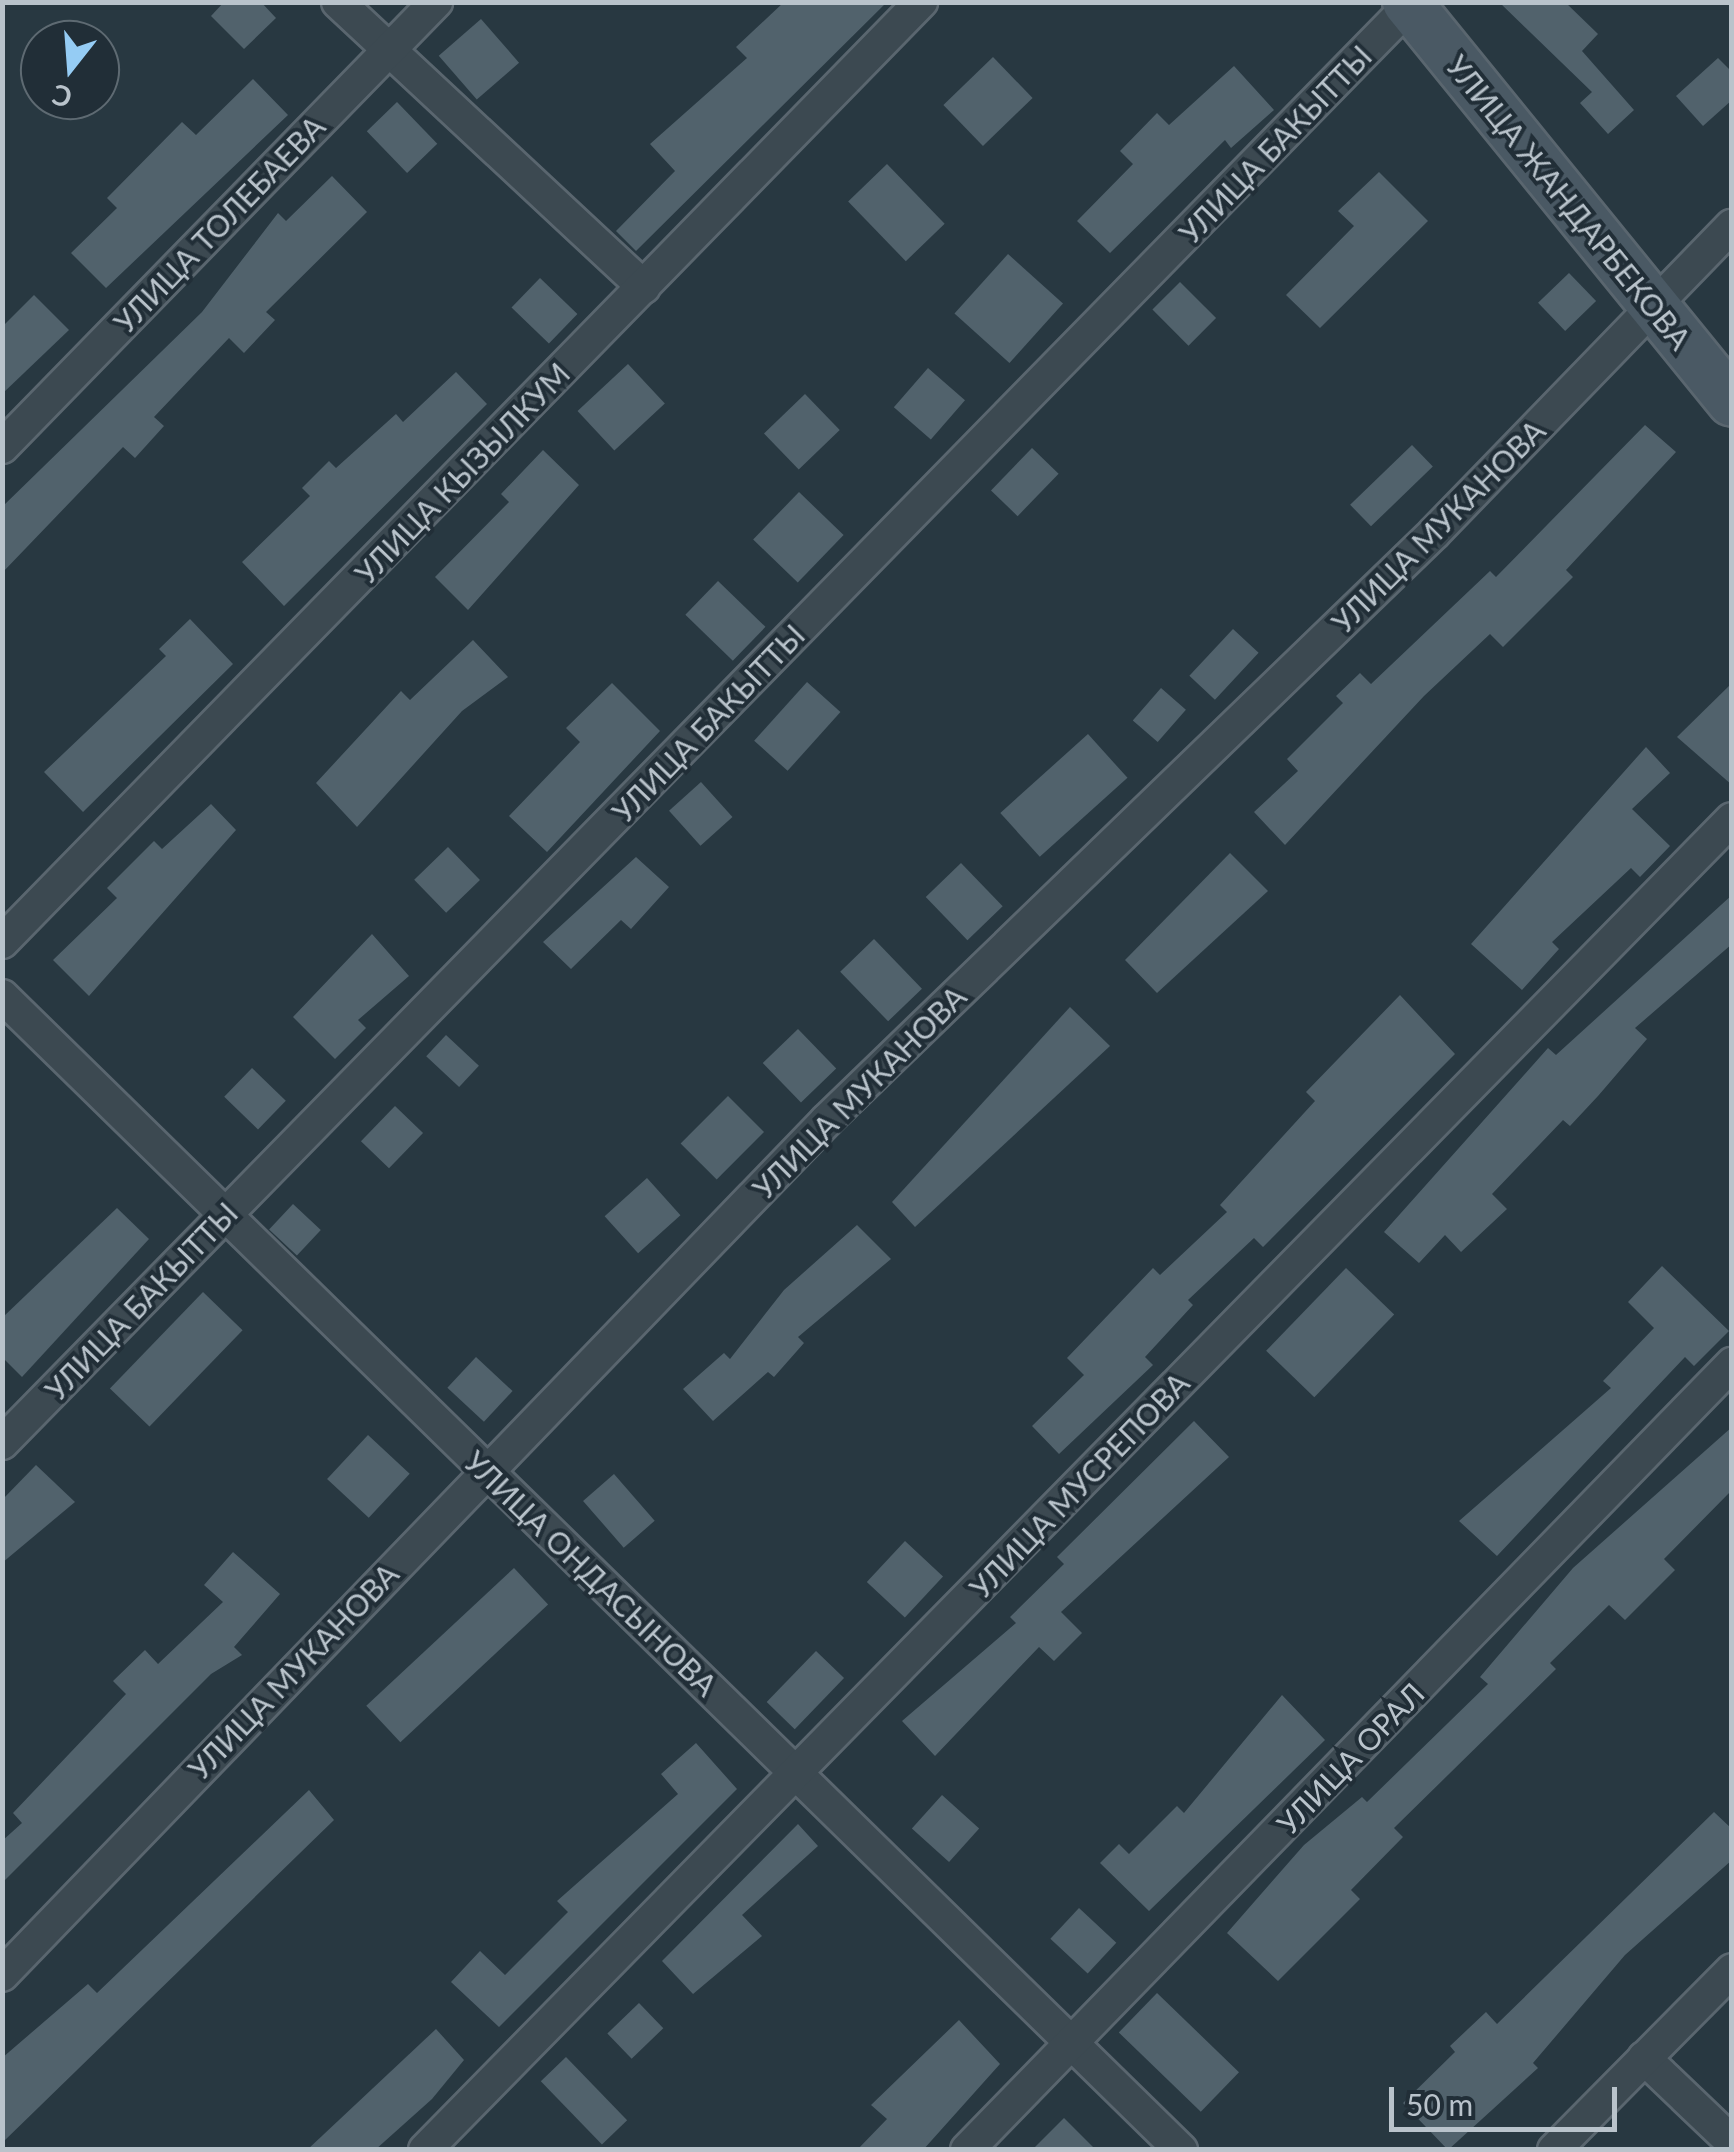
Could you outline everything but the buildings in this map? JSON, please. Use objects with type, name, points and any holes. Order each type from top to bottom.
[{"type":"street","points":[[338,2],[644,287]]},
{"type":"street","name":"УЛИЦА ТОЛЕБАЕВА","points":[[2,447],[436,2]]},
{"type":"street","name":"УЛИЦА КЫЗЫЛКУМ","points":[[2,942],[922,2]]},
{"type":"street","name":"УЛИЦА ЖАНДАРБЕКОВА","points":[[1410,4],[1732,402]]},
{"type":"street","name":"УЛИЦА БАКЫТТЫ","points":[[2,1442],[1410,4]]},
{"type":"street","name":"УЛИЦА МУКАНОВА","points":[[2,1975],[485,1470],[1732,226]]},
{"type":"street","name":"УЛИЦА МУСРЕПОВА","points":[[425,2150],[1732,819]]},
{"type":"street","name":"УЛИЦА ОНДАСЫНОВА","points":[[2,996],[1181,2150]]},
{"type":"street","name":"УЛИЦА ОРАЛ","points":[[967,2150],[1732,1364]]},
{"type":"street","points":[[1554,2150],[1732,1970]]},
{"type":"street","points":[[1644,2058],[1732,2142]]}]
